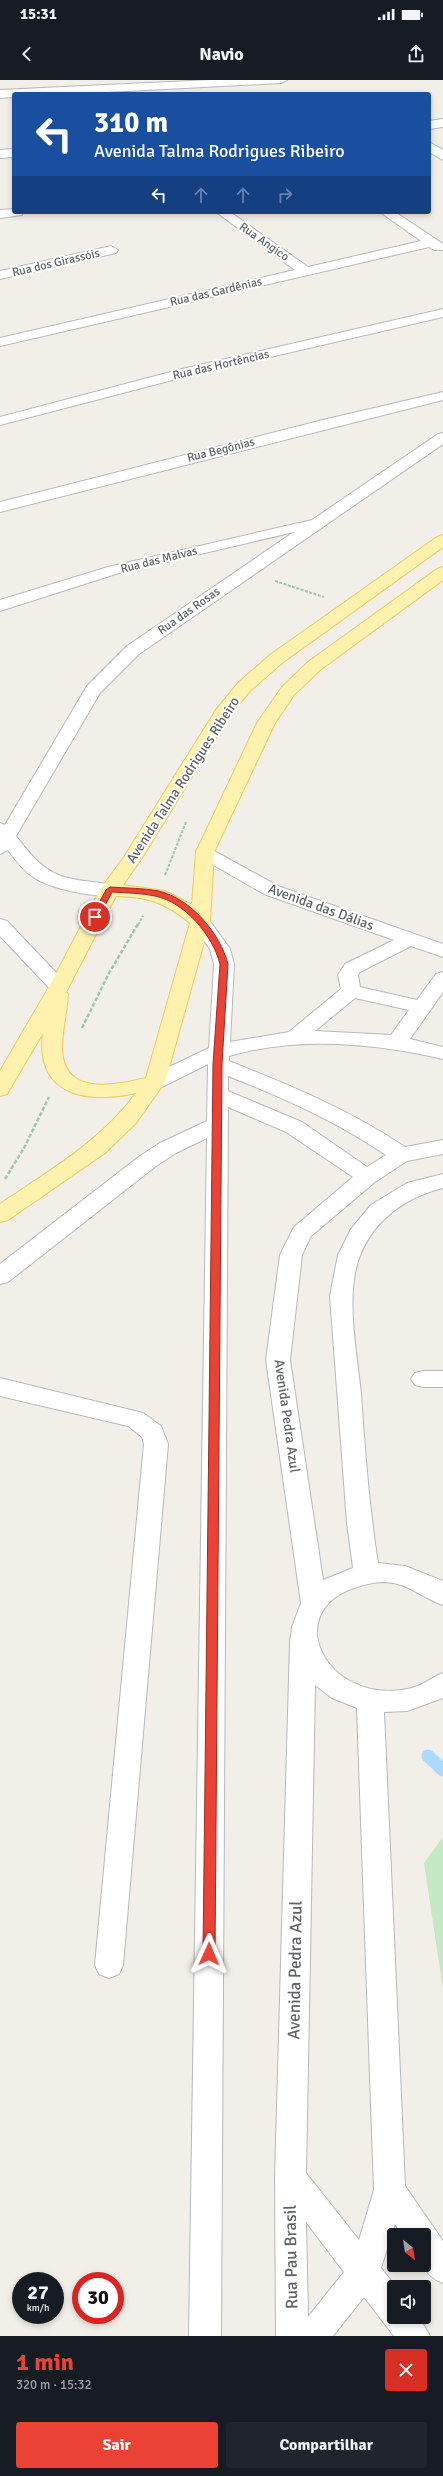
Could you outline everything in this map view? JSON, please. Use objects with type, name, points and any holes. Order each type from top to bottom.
[{"type":"main road","name":"Avenida Talma Rodrigues Ribeiro","points":[[0,1088],[59,987],[110,890],[133,858],[222,714],[244,687],[276,659],[443,540]]},
{"type":"main road","points":[[0,1215],[97,1148],[129,1118],[155,1082],[200,921],[205,852],[266,723],[288,691],[314,666],[443,572]]},
{"type":"main road","points":[[110,890],[157,893],[175,901],[200,921]]},
{"type":"main road","points":[[59,987],[52,1051],[57,1068],[69,1086],[87,1092],[113,1092],[155,1082]]},
{"type":"street","points":[[45,92],[281,80]]},
{"type":"street","points":[[0,94],[12,93]]},
{"type":"street","points":[[431,125],[443,123]]},
{"type":"street","points":[[431,147],[443,156]]},
{"type":"street","points":[[0,154],[12,153]]},
{"type":"street","points":[[431,163],[443,161]]},
{"type":"street","points":[[0,214],[12,213]]},
{"type":"street","name":"Rua Angico","points":[[225,214],[306,271]]},
{"type":"street","points":[[389,214],[437,246]]},
{"type":"street","name":"Rua das Gardênias","points":[[0,342],[306,271],[437,246]]},
{"type":"street","name":"Rua dos Girassóis","points":[[0,275],[111,250]]},
{"type":"street","name":"Rua das Hortências","points":[[0,421],[182,374],[443,312]]},
{"type":"street","name":"Rua Begônias","points":[[0,507],[332,422],[443,396]]},
{"type":"street","name":"Rua das Rosas","points":[[2,838],[93,690],[133,650],[443,437]]},
{"type":"street","name":"Rua das Malvas","points":[[0,606],[35,593],[108,572],[320,521]]},
{"type":"street","points":[[2,838],[33,868],[48,878],[66,884],[110,890]]},
{"type":"street","name":"Avenida das Dálias","points":[[205,852],[270,890],[443,951]]},
{"type":"street","points":[[200,921],[220,949],[224,964],[218,1058],[219,1095],[217,1126],[205,2336]]},
{"type":"street","points":[[0,925],[59,987]]},
{"type":"street","points":[[351,991],[348,975],[352,968],[411,939]]},
{"type":"street","points":[[397,1042],[422,1007],[441,985]]},
{"type":"street","points":[[351,991],[422,1007]]},
{"type":"street","points":[[296,1037],[351,991]]},
{"type":"street","points":[[155,1082],[218,1058],[296,1037],[322,1036],[397,1042],[443,1053]]},
{"type":"street","points":[[218,1058],[310,1101],[361,1128],[401,1155]]},
{"type":"street","points":[[219,1095],[294,1128],[367,1177]]},
{"type":"street","points":[[0,1276],[148,1161],[168,1148],[217,1126]]},
{"type":"street","name":"Avenida Pedra Azul","points":[[290,2177],[303,1642],[305,1621],[314,1603],[278,1360],[291,1255],[302,1232],[367,1177],[401,1155],[443,1146]]},
{"type":"street","points":[[366,1574],[360,1523],[341,1296],[349,1255],[359,1234],[379,1210],[415,1188],[443,1181]]},
{"type":"street","points":[[0,1387],[135,1419],[152,1432],[156,1444],[109,1965]]},
{"type":"street","points":[[314,1603],[337,1584],[366,1574],[394,1574],[420,1581],[443,1595]]},
{"type":"street","points":[[303,1642],[314,1668],[337,1689],[370,1701],[394,1702],[418,1698],[443,1684]]},
{"type":"street","points":[[313,2336],[364,2272],[390,2190],[370,1701]]},
{"type":"street","points":[[290,2177],[387,2301]]},
{"type":"street","name":"Rua Pau Brasil","points":[[290,2177],[292,2336]]},
{"type":"street","points":[[390,2190],[415,2228]]},
{"type":"street","points":[[431,2250],[443,2268]]},
{"type":"street","points":[[405,2324],[414,2336]]},
{"type":"path","points":[[246,572],[351,605]]},
{"type":"green space","points":[[443,1837],[443,1989],[424,1863]]},
{"type":"waterway","points":[[428,1756],[443,1770]]},
{"type":"route","points":[[95,917],[110,890],[157,893],[175,901],[200,921],[220,949],[224,964],[218,1052],[219,1095],[217,1126],[209,1954]]}]
